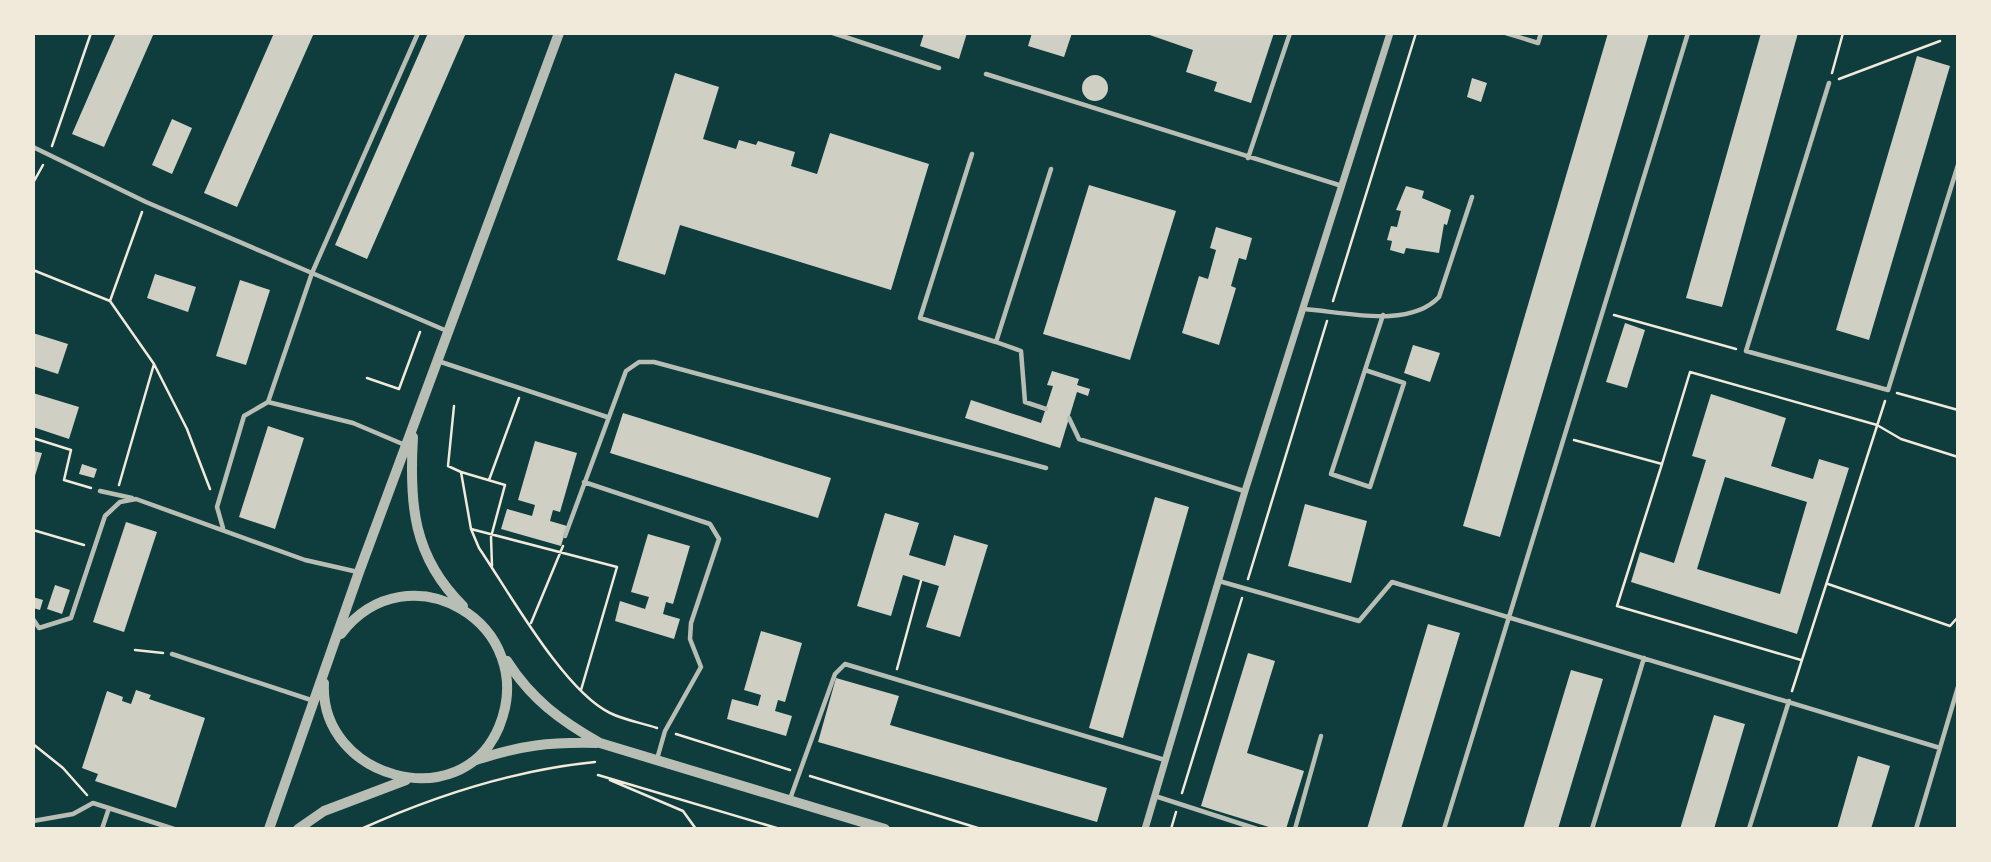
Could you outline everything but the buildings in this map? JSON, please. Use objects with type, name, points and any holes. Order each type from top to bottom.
[{"type":"street","points":[[269,829],[338,639],[359,572],[559,33]]},
{"type":"street","points":[[1145,829],[1245,491],[1390,33]]},
{"type":"street","points":[[413,431],[410,478],[422,542],[430,568],[494,639],[501,653],[533,696],[561,721],[600,743],[885,829]]},
{"type":"street","points":[[338,639],[364,611],[390,599],[418,595],[444,600],[473,615]]},
{"type":"street","points":[[471,762],[498,729],[508,699],[501,653]]},
{"type":"street","points":[[325,675],[324,693],[330,717],[345,744],[368,765],[391,776],[409,779]]},
{"type":"street","points":[[298,829],[324,811],[409,779],[455,771],[471,762],[536,743],[600,743]]},
{"type":"lane","points":[[223,529],[217,507],[244,416],[268,402],[312,273],[418,33]]},
{"type":"lane","points":[[833,33],[939,68]]},
{"type":"lane","points":[[1248,159],[1290,33]]},
{"type":"lane","points":[[1506,33],[1538,43],[1541,33]]},
{"type":"lane","points":[[1444,829],[1688,33]]},
{"type":"lane","points":[[986,74],[1248,159],[1342,186]]},
{"type":"lane","points":[[1829,83],[1746,351],[1888,390],[1957,166]]},
{"type":"lane","points":[[33,147],[146,202],[447,332]]},
{"type":"lane","points":[[972,154],[920,318],[1021,351],[1025,402],[1045,409]]},
{"type":"lane","points":[[996,342],[1051,169]]},
{"type":"lane","points":[[1303,309],[1403,317],[1428,309],[1439,297],[1472,197]]},
{"type":"lane","points":[[1365,370],[1404,383],[1370,487],[1331,474],[1365,370],[1383,315]]},
{"type":"lane","points":[[437,360],[607,416]]},
{"type":"lane","points":[[565,536],[607,416],[626,371],[639,362],[654,362],[1046,468]]},
{"type":"lane","points":[[268,402],[353,423],[406,446]]},
{"type":"lane","points":[[1069,418],[1079,439],[1245,491]]},
{"type":"lane","points":[[584,482],[710,524],[719,539],[691,623],[690,639],[701,667],[665,731],[656,760]]},
{"type":"lane","points":[[100,491],[136,499],[305,559],[359,572]]},
{"type":"lane","points":[[33,619],[39,628],[71,618],[105,516],[120,502],[136,499]]},
{"type":"lane","points":[[1218,581],[1359,621],[1392,582],[1940,748]]},
{"type":"lane","points":[[172,654],[315,701]]},
{"type":"lane","points":[[1592,829],[1644,658]]},
{"type":"lane","points":[[790,800],[838,667],[845,664],[1165,760]]},
{"type":"lane","points":[[1916,829],[1958,687]]},
{"type":"lane","points":[[1749,829],[1789,701]]},
{"type":"lane","points":[[1295,829],[1321,736]]},
{"type":"lane","points":[[1154,796],[1257,829]]},
{"type":"lane","points":[[33,821],[73,814],[93,803],[174,829]]},
{"type":"lane","points":[[102,829],[109,808]]},
{"type":"path","points":[[33,183],[49,154],[91,33]]},
{"type":"path","points":[[1171,829],[1416,33]]},
{"type":"path","points":[[1829,83],[1843,33]]},
{"type":"path","points":[[1829,83],[1940,41]]},
{"type":"path","points":[[110,301],[146,202]]},
{"type":"path","points":[[33,270],[110,301],[154,364],[187,429],[217,507]]},
{"type":"path","points":[[1603,312],[1746,351]]},
{"type":"path","points":[[367,378],[398,389],[424,322]]},
{"type":"path","points":[[116,494],[154,364]]},
{"type":"path","points":[[1802,660],[1617,606],[1689,372],[1877,425],[1901,439],[1958,457]]},
{"type":"path","points":[[489,480],[522,389]]},
{"type":"path","points":[[1789,701],[1888,390],[1958,410]]},
{"type":"path","points":[[454,406],[448,466],[505,485],[491,537],[492,566]]},
{"type":"path","points":[[1564,437],[1662,464]]},
{"type":"path","points":[[33,438],[71,450],[64,480],[100,491]]},
{"type":"path","points":[[461,472],[471,529],[492,566],[561,668],[581,690],[609,713]]},
{"type":"path","points":[[471,529],[491,537],[617,567],[581,690]]},
{"type":"path","points":[[33,530],[94,548]]},
{"type":"path","points":[[531,623],[561,554]]},
{"type":"path","points":[[894,678],[921,581]]},
{"type":"path","points":[[1827,583],[1950,626],[1958,617]]},
{"type":"path","points":[[135,650],[172,654]]},
{"type":"path","points":[[33,744],[63,768],[93,803]]},
{"type":"path","points":[[361,829],[438,797],[561,765],[595,762]]},
{"type":"path","points":[[696,829],[683,811],[598,775],[780,829]]}]
